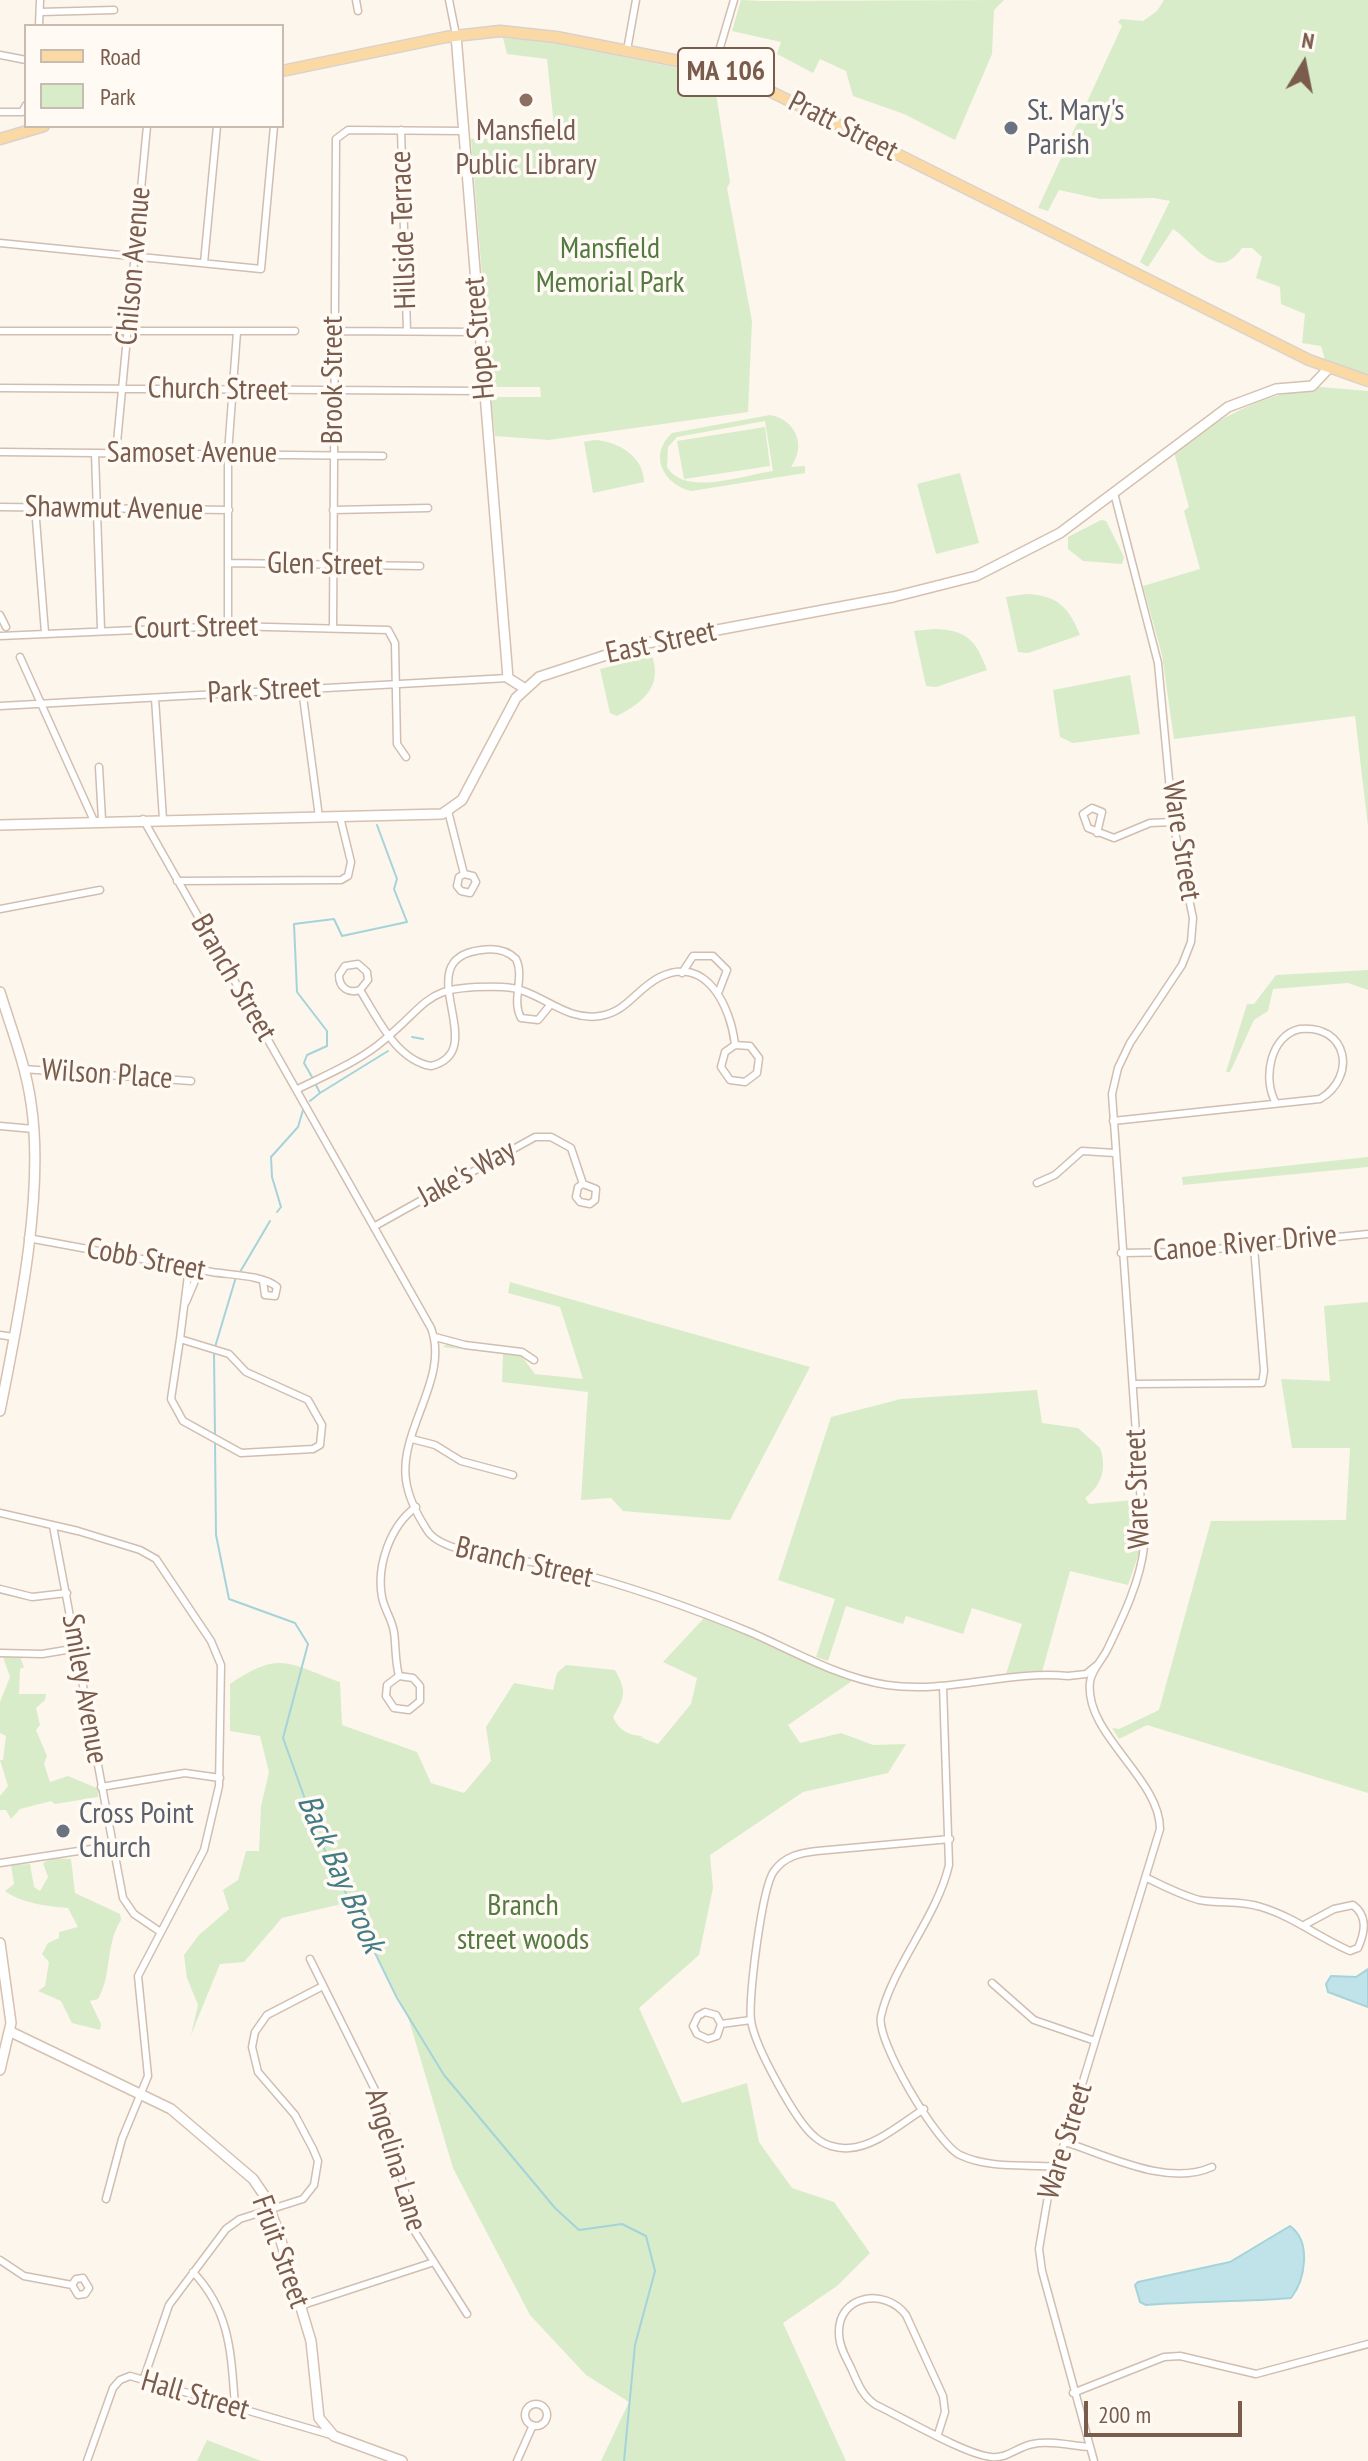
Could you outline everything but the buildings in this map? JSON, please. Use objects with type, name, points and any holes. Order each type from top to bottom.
[{"type":"main road","name":"Pratt Street","points":[[284,71],[456,35],[516,32],[714,68],[749,81],[1329,368],[1367,381]]},
{"type":"main road","name":"Hope Street","points":[[456,35],[508,678]]},
{"type":"main road","points":[[0,139],[37,128]]},
{"type":"main road","name":"East Street","points":[[448,811],[466,793],[500,725],[524,688],[566,666],[637,645],[893,597],[976,576],[1045,542],[1228,407],[1276,389],[1312,386],[1329,368]]},
{"type":"main road","points":[[508,678],[524,688]]},
{"type":"main road","points":[[0,825],[143,819],[421,816],[448,811]]},
{"type":"main road","points":[[0,992],[23,1069],[34,1129],[28,1238],[0,1411]]},
{"type":"main road","points":[[0,1943],[11,2032],[2,2043],[0,2070]]},
{"type":"main road","name":"Fruit Street","points":[[11,2032],[141,2093],[180,2115],[253,2179],[270,2210],[300,2306],[313,2356],[318,2413],[334,2436]]},
{"type":"main road","points":[[334,2436],[402,2461]]},
{"type":"street","points":[[39,24],[40,0]]},
{"type":"street","points":[[356,0],[358,11]]},
{"type":"street","name":"Hope Street","points":[[449,0],[456,35]]},
{"type":"street","points":[[627,50],[636,0]]},
{"type":"street","points":[[714,68],[734,0]]},
{"type":"street","points":[[40,12],[114,10]]},
{"type":"street","points":[[0,55],[24,60]]},
{"type":"street","points":[[0,112],[22,112],[24,108]]},
{"type":"street","name":"Chilson Avenue","points":[[116,453],[147,128]]},
{"type":"street","points":[[204,263],[217,128]]},
{"type":"street","points":[[0,243],[261,269],[274,128]]},
{"type":"street","name":"Brook Street","points":[[333,627],[335,142],[340,134],[348,130],[401,130]]},
{"type":"street","points":[[401,130],[464,131]]},
{"type":"street","name":"Hillside Terrace","points":[[401,130],[407,331]]},
{"type":"street","points":[[0,331],[295,331]]},
{"type":"street","points":[[333,331],[480,332]]},
{"type":"street","points":[[228,626],[228,453],[237,332]]},
{"type":"street","name":"Church Street","points":[[0,388],[485,391]]},
{"type":"street","name":"Samoset Avenue","points":[[0,452],[383,456]]},
{"type":"street","points":[[95,453],[101,630]]},
{"type":"street","name":"Ware Street","points":[[1094,2461],[1073,2393],[1039,2249],[1043,2216],[1147,1878],[1160,1818],[1093,1705],[1090,1682],[1115,1633],[1143,1558],[1134,1384],[1121,1253],[1112,1094],[1118,1068],[1130,1043],[1182,965],[1191,942],[1193,909],[1173,822],[1158,663],[1114,493]]},
{"type":"street","points":[[0,499],[2,507]]},
{"type":"street","name":"Shawmut Avenue","points":[[2,507],[229,510]]},
{"type":"street","points":[[35,507],[45,633]]},
{"type":"street","points":[[333,510],[428,508]]},
{"type":"street","name":"Glen Street","points":[[229,563],[420,566]]},
{"type":"street","points":[[0,615],[6,627]]},
{"type":"street","name":"Court Street","points":[[0,636],[228,626],[333,627],[391,632],[395,643],[394,684]]},
{"type":"street","points":[[20,657],[98,820]]},
{"type":"street","name":"Park Street","points":[[0,706],[508,678]]},
{"type":"street","points":[[394,684],[397,744],[406,757]]},
{"type":"street","points":[[302,689],[319,817]]},
{"type":"street","points":[[155,698],[163,819]]},
{"type":"street","points":[[98,820],[99,767]]},
{"type":"street","points":[[448,811],[464,874]]},
{"type":"street","points":[[177,881],[341,880],[348,876],[351,862],[340,817]]},
{"type":"street","name":"Branch Street","points":[[143,819],[298,1089],[435,1337],[436,1358],[405,1471],[416,1507],[430,1535],[444,1546],[558,1567],[606,1582],[708,1616],[800,1656],[875,1682],[943,1686],[1068,1676],[1086,1674],[1098,1664]]},
{"type":"street","points":[[1097,833],[1114,838],[1150,823],[1173,822]]},
{"type":"street","points":[[0,909],[100,890]]},
{"type":"street","points":[[360,990],[388,1034],[420,1064],[436,1065],[449,1058],[457,1039],[447,1000],[456,960],[466,953],[489,949],[509,953],[516,959],[520,970],[521,1018],[538,1020],[551,1004]]},
{"type":"street","points":[[682,973],[693,956],[713,956],[727,970],[719,991]]},
{"type":"street","points":[[358,964],[367,972],[368,980],[360,990],[353,992],[342,987],[339,975],[345,966],[358,964]]},
{"type":"street","points":[[298,1089],[366,1052],[427,999],[449,989],[518,988],[583,1016],[613,1014],[660,977],[682,973],[702,979],[719,991],[727,1006],[735,1045]]},
{"type":"street","points":[[1113,1121],[1320,1099],[1334,1091],[1344,1066],[1339,1046],[1328,1034],[1300,1029],[1278,1042],[1271,1070],[1276,1103]]},
{"type":"street","points":[[735,1045],[750,1046],[759,1058],[757,1073],[745,1082],[730,1080],[721,1067],[723,1055],[735,1045]]},
{"type":"street","name":"Wilson Place","points":[[23,1069],[191,1081]]},
{"type":"street","points":[[0,1126],[34,1129]]},
{"type":"street","name":"Jake's Way","points":[[375,1226],[535,1137],[558,1139],[571,1148],[583,1184]]},
{"type":"street","points":[[1037,1183],[1055,1175],[1077,1154],[1115,1153]]},
{"type":"street","name":"Canoe River Drive","points":[[1121,1253],[1254,1247],[1368,1234]]},
{"type":"street","name":"Cobb Street","points":[[28,1238],[263,1281]]},
{"type":"street","points":[[1134,1384],[1262,1383],[1263,1356],[1254,1247]]},
{"type":"street","points":[[180,1339],[235,1358],[246,1372],[308,1400],[316,1410],[323,1433],[320,1445],[313,1449],[241,1453],[183,1421],[173,1407],[172,1390],[188,1275],[194,1269]]},
{"type":"street","points":[[0,1335],[14,1337]]},
{"type":"street","points":[[435,1337],[465,1345],[522,1352],[534,1360]]},
{"type":"street","points":[[412,1439],[435,1445],[461,1461],[513,1475]]},
{"type":"street","points":[[399,1676],[394,1633],[382,1599],[381,1585],[391,1533],[399,1521],[416,1507]]},
{"type":"street","points":[[0,1513],[140,1550],[163,1568],[219,1657],[220,1778],[204,1850],[141,1966],[137,1987],[148,2067],[122,2139],[106,2199]]},
{"type":"street","name":"Smiley Avenue","points":[[53,1526],[123,1898],[134,1914],[159,1931]]},
{"type":"street","points":[[0,1589],[32,1597],[67,1593]]},
{"type":"street","points":[[0,1653],[42,1654],[78,1648]]},
{"type":"street","points":[[399,1676],[413,1678],[420,1686],[420,1701],[409,1710],[394,1708],[387,1700],[387,1685],[399,1676]]},
{"type":"street","name":"Branch Street","points":[[1068,1676],[1090,1682]]},
{"type":"street","points":[[943,1686],[951,1856],[944,1883],[880,2022],[886,2049],[943,2141],[958,2154],[982,2163],[1057,2167]]},
{"type":"street","points":[[101,1787],[185,1773],[220,1778]]},
{"type":"street","points":[[924,2109],[856,2147],[837,2147],[823,2142],[810,2132],[764,2058],[751,2020],[765,1896],[772,1873],[782,1863],[799,1853],[950,1839]]},
{"type":"street","points":[[0,1863],[111,1846]]},
{"type":"street","points":[[1147,1878],[1200,1900],[1241,1902],[1306,1924],[1318,1935],[1350,1951],[1358,1948],[1365,1928],[1361,1912],[1353,1905],[1334,1909],[1306,1924]]},
{"type":"street","name":"Angelina Lane","points":[[310,1959],[385,2110],[415,2232],[431,2263],[467,2314]]},
{"type":"street","points":[[992,1983],[1034,2020],[1095,2041]]},
{"type":"street","points":[[144,2378],[169,2305],[232,2224],[309,2194],[318,2172],[318,2161],[295,2115],[258,2072],[253,2041],[267,2015],[323,1986]]},
{"type":"street","points":[[708,2012],[716,2015],[721,2024],[717,2036],[708,2039],[699,2037],[693,2026],[698,2016],[708,2012]]},
{"type":"street","points":[[721,2024],[751,2020]]},
{"type":"street","points":[[1065,2142],[1174,2174],[1199,2173],[1212,2167]]},
{"type":"street","points":[[0,2260],[24,2276],[72,2285]]},
{"type":"street","points":[[300,2306],[431,2263]]},
{"type":"street","points":[[193,2272],[209,2289],[225,2320],[235,2406]]},
{"type":"street","points":[[938,2434],[945,2412],[943,2396],[906,2315],[896,2304],[883,2298],[868,2298],[854,2303],[842,2318],[839,2337],[864,2396],[876,2405],[938,2434],[990,2457],[1006,2455],[1035,2443],[1090,2447]]},
{"type":"street","points":[[1073,2393],[1164,2357],[1180,2356],[1256,2374],[1368,2344]]},
{"type":"street","name":"Hall Street","points":[[87,2461],[116,2383],[130,2376],[334,2436]]},
{"type":"street","points":[[310,2429],[318,2413]]},
{"type":"street","points":[[517,2461],[533,2425]]},
{"type":"street","points":[[367,2461],[371,2450]]},
{"type":"green space","points":[[741,0],[1004,0],[994,10],[992,54],[955,140],[904,114],[853,96],[846,71],[820,59],[813,73],[777,54],[781,42],[732,31]]},
{"type":"green space","points":[[1164,0],[1368,0],[1368,375],[1325,360],[1321,346],[1302,343],[1305,314],[1281,304],[1280,287],[1256,278],[1262,257],[1252,248],[1242,248],[1233,258],[1215,262],[1173,229],[1148,267],[1140,262],[1170,201],[1154,198],[1100,199],[1059,190],[1048,211],[1038,208],[1122,26],[1118,22],[1121,19],[1143,21],[1157,11]]},
{"type":"green space","name":"Mansfield Memorial Park","points":[[503,38],[550,42],[713,75],[730,182],[727,188],[752,321],[748,412],[549,440],[495,436],[491,397],[541,397],[540,387],[491,387],[471,139],[555,136],[547,59],[507,54]]},
{"type":"green space","points":[[1320,387],[1368,391],[1368,827],[1355,716],[1174,739],[1162,655],[1143,586],[1200,569],[1184,511],[1189,507],[1174,452],[1207,428],[1242,409],[1279,395]]},
{"type":"green space","points":[[770,415],[779,417],[792,427],[798,442],[796,459],[791,467],[805,466],[805,473],[691,491],[673,482],[662,468],[661,450],[672,433]],"holes":[[[765,421],[773,471],[716,482],[687,481],[667,467],[668,447],[677,437]]]},
{"type":"green space","points":[[765,427],[770,466],[684,479],[677,441]]},
{"type":"green space","points":[[584,442],[612,443],[628,452],[639,465],[644,482],[593,493]]},
{"type":"green space","points":[[960,473],[979,543],[936,554],[917,484]]},
{"type":"green space","points":[[1101,520],[1106,521],[1124,557],[1122,564],[1083,561],[1068,549],[1068,537]]},
{"type":"green space","points":[[1026,594],[1046,597],[1060,604],[1080,635],[1028,653],[1018,652],[1006,597]]},
{"type":"green space","points":[[934,629],[955,632],[969,639],[979,651],[987,670],[936,687],[926,686],[914,631]]},
{"type":"green space","points":[[652,656],[655,677],[648,693],[635,706],[617,716],[610,713],[600,669]]},
{"type":"green space","points":[[1130,675],[1140,734],[1073,743],[1060,737],[1053,690]]},
{"type":"green space","points":[[1368,970],[1368,990],[1348,983],[1273,989],[1268,1011],[1254,1020],[1230,1072],[1226,1072],[1247,1004],[1254,1004],[1276,975]]},
{"type":"green space","points":[[1368,1157],[1368,1167],[1183,1185],[1182,1177]]},
{"type":"green space","points":[[510,1282],[810,1367],[730,1520],[623,1511],[611,1498],[581,1500],[588,1392],[502,1382],[503,1354],[443,1347],[448,1343],[520,1354],[535,1374],[583,1379],[560,1307],[508,1293]]},
{"type":"green space","points":[[1368,1302],[1368,1793],[1147,1725],[1119,1739],[1112,1728],[1119,1729],[1159,1710],[1211,1521],[1346,1520],[1350,1448],[1292,1448],[1281,1379],[1330,1381],[1324,1306]]},
{"type":"green space","points":[[1037,1390],[1042,1423],[1078,1428],[1100,1448],[1103,1469],[1096,1488],[1085,1498],[1089,1504],[1135,1500],[1139,1553],[1128,1585],[1070,1571],[1042,1672],[1006,1674],[1022,1624],[972,1608],[963,1634],[906,1616],[903,1624],[846,1606],[828,1661],[816,1657],[835,1599],[778,1580],[831,1417],[901,1399]]},
{"type":"green space","name":"Branch street woods","points":[[706,1616],[858,1677],[788,1725],[800,1743],[841,1733],[873,1745],[906,1744],[888,1773],[803,1792],[710,1855],[713,1888],[699,1955],[639,2008],[682,2103],[747,2083],[759,2142],[792,2188],[834,2202],[870,2253],[837,2286],[783,2323],[846,2461],[601,2461],[629,2402],[586,2375],[530,2315],[453,2168],[408,2017],[350,1902],[282,1918],[244,1962],[220,1964],[191,2035],[198,2005],[187,1978],[184,1955],[199,1935],[229,1909],[223,1890],[238,1880],[246,1851],[259,1851],[261,1806],[269,1772],[260,1736],[230,1731],[230,1684],[247,1673],[273,1663],[295,1665],[340,1682],[342,1725],[417,1752],[431,1783],[464,1793],[491,1761],[486,1727],[514,1683],[553,1690],[557,1673],[566,1665],[615,1670],[623,1694],[613,1717],[615,1722],[626,1732],[644,1736],[640,1737],[658,1744],[691,1704],[697,1678],[663,1662]]},
{"type":"green space","points":[[3,1657],[20,1657],[24,1667],[20,1669],[19,1694],[46,1694],[45,1700],[36,1708],[40,1725],[36,1730],[47,1756],[44,1764],[50,1782],[68,1776],[99,1789],[98,1797],[55,1804],[51,1801],[20,1809],[11,1819],[6,1810],[0,1810],[0,1796],[8,1786],[0,1760],[3,1760],[6,1736],[0,1733],[0,1702],[10,1677]]},
{"type":"green space","points":[[54,1858],[71,1859],[75,1893],[120,1914],[102,1990],[98,1999],[90,2001],[101,2024],[100,2030],[72,2023],[61,2001],[38,1991],[45,1986],[49,1962],[42,1954],[48,1943],[59,1938],[59,1932],[78,1927],[68,1908],[26,1901],[5,1891],[14,1884],[11,1865],[30,1864],[34,1887],[40,1891],[48,1877],[43,1863]]},
{"type":"green space","points":[[207,2440],[261,2461],[197,2461]]},
{"type":"water","points":[[1368,1969],[1368,2007],[1328,1992],[1326,1984],[1331,1976],[1356,1977]]},
{"type":"water","points":[[1290,2226],[1297,2233],[1304,2251],[1303,2272],[1291,2298],[1146,2305],[1140,2302],[1135,2285],[1138,2282],[1230,2262]]},
{"type":"waterway","name":"Back Bay Brook","points":[[312,1077],[304,1063],[307,1055],[327,1046],[327,1031],[297,992],[294,924],[334,919],[342,936],[407,922],[394,889],[397,879],[377,825]]},
{"type":"waterway","points":[[412,1037],[423,1039]]},
{"type":"waterway","points":[[320,1093],[388,1051]]},
{"type":"waterway","name":"Back Bay Brook","points":[[310,1101],[320,1093],[316,1085]]},
{"type":"waterway","name":"Back Bay Brook","points":[[277,1212],[281,1207],[272,1177],[271,1157],[298,1127],[303,1110]]},
{"type":"waterway","name":"Back Bay Brook","points":[[240,1272],[270,1221]]},
{"type":"waterway","name":"Back Bay Brook","points":[[215,1347],[236,1277]]},
{"type":"waterway","name":"Back Bay Brook","points":[[214,1353],[215,1435]]},
{"type":"waterway","name":"Back Bay Brook","points":[[215,1441],[216,1535],[229,1599],[295,1623],[308,1644],[283,1738],[319,1838],[397,1998],[444,2075],[555,2208],[579,2230],[622,2224],[646,2236],[655,2271],[635,2345],[624,2461]]},
{"type":"place","name":"Mansfield Public Library","points":[[526,100]]},
{"type":"place","name":"St. Mary's Parish","points":[[1011,128]]},
{"type":"place","name":"Cross Point Church","points":[[63,1831]]}]
